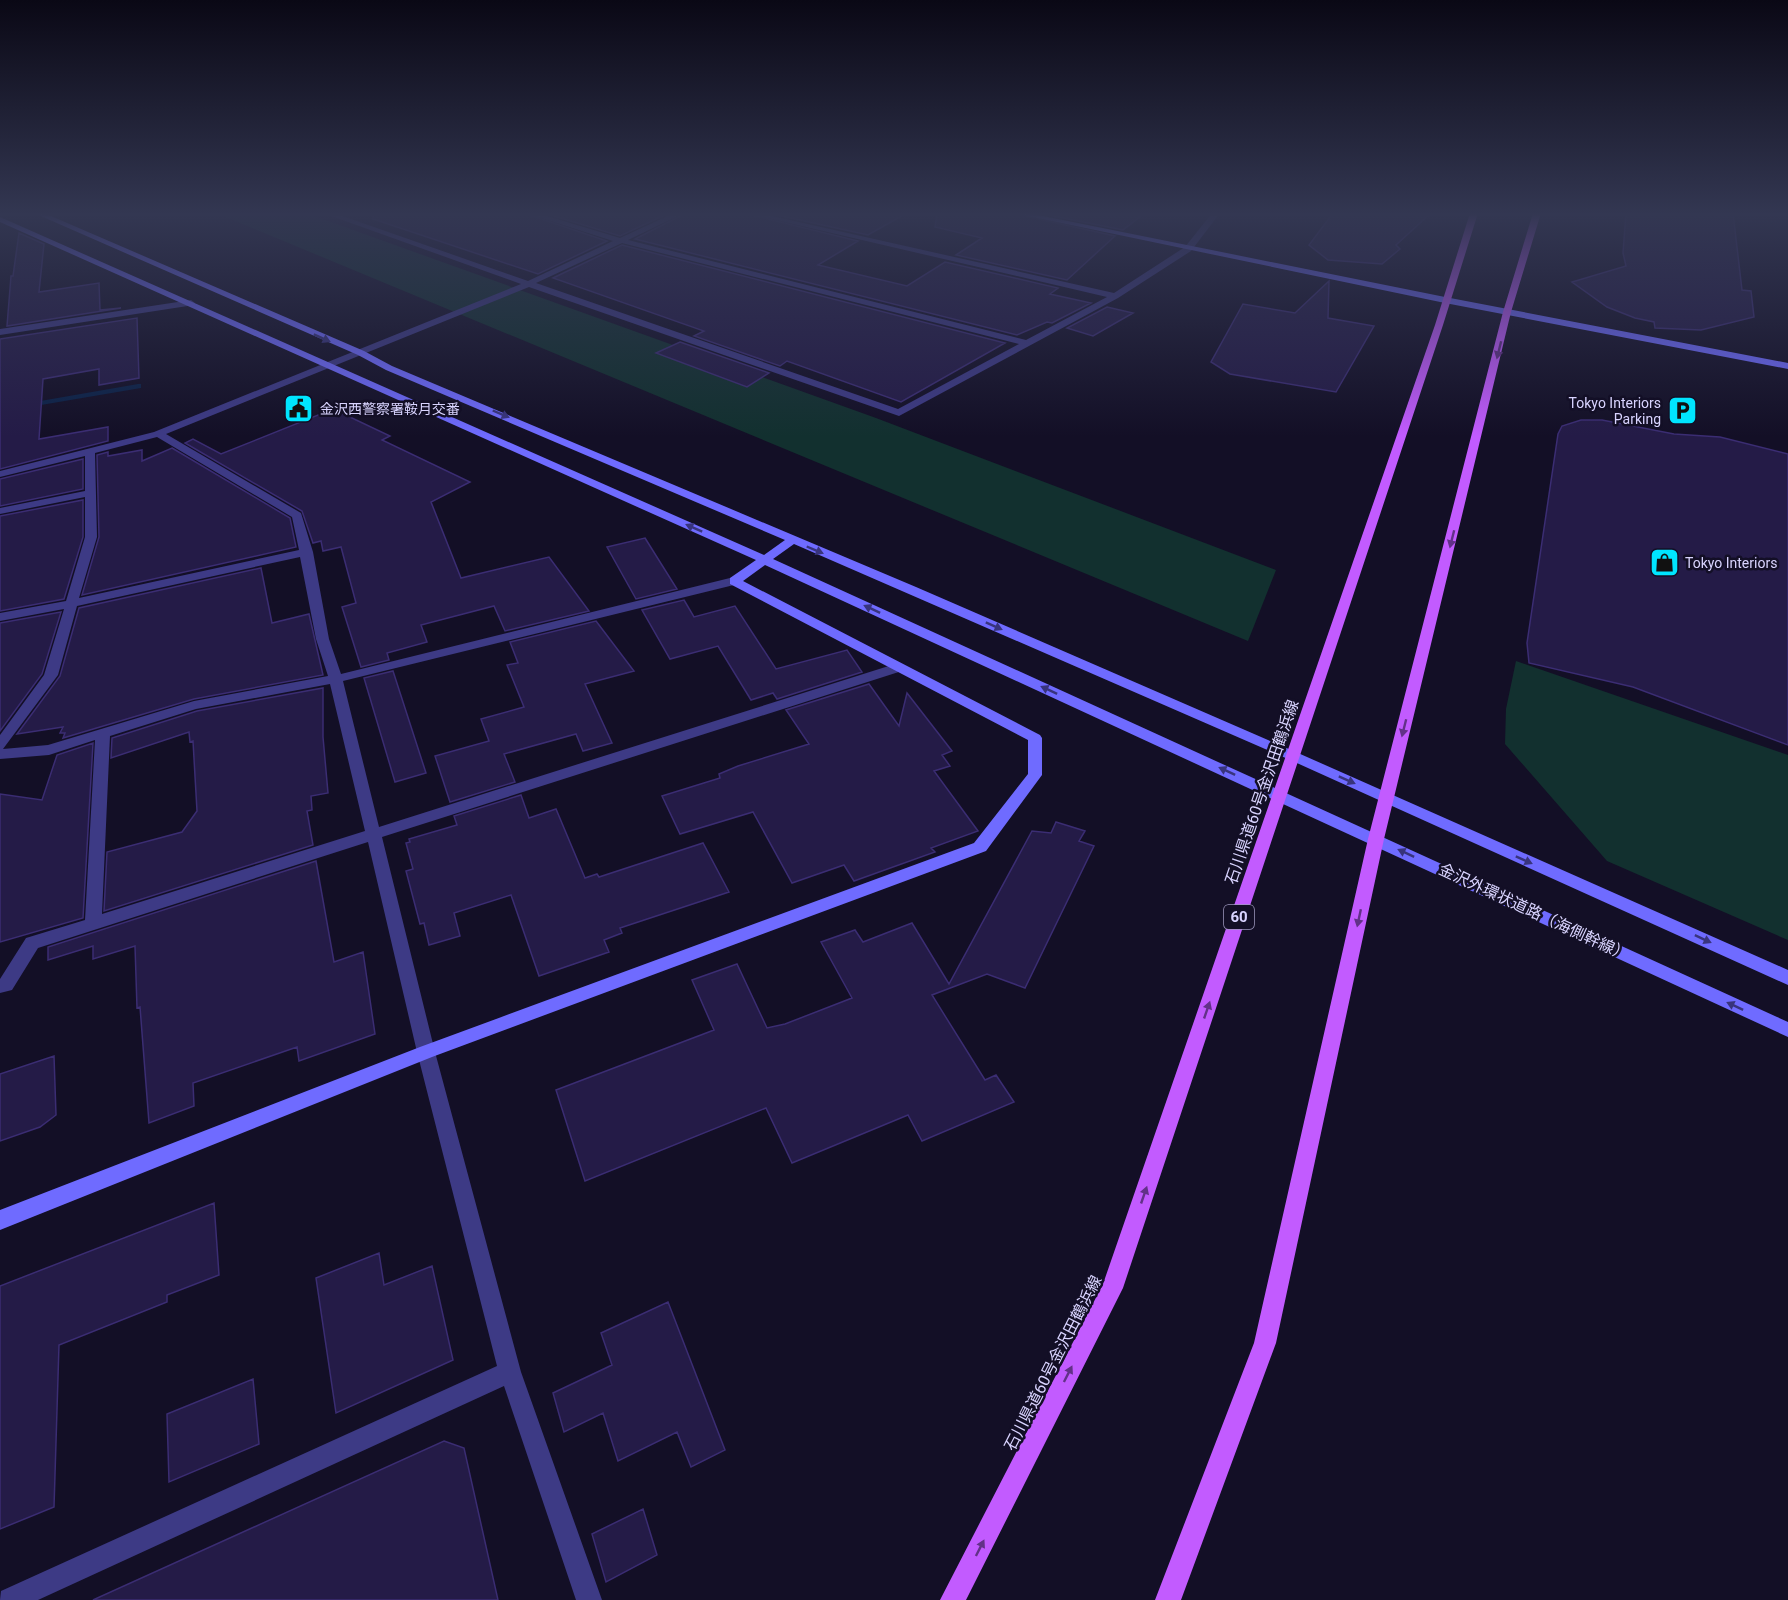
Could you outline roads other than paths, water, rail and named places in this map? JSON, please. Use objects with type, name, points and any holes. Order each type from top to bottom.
[{"type":"main road","name":"石川県道60号金沢田鶴浜線","points":[[953,1600],[1112,1288],[1439,325],[1449,288]]},
{"type":"main road","points":[[1168,1600],[1265,1343],[1376,839],[1503,334],[1506,312],[1516,288]]},
{"type":"street","name":"金沢外環状道路（海側幹線）","points":[[156,288],[765,560],[1788,1030]]},
{"type":"street","points":[[210,288],[361,353],[389,368],[1293,756],[1788,978]]},
{"type":"street","points":[[0,474],[90,454],[158,434],[331,366],[519,288]]},
{"type":"street","points":[[539,288],[899,413],[1128,288]]},
{"type":"street","points":[[806,288],[1025,343]]},
{"type":"street","points":[[1078,288],[1115,296]]},
{"type":"street","points":[[1383,288],[1788,366]]},
{"type":"street","points":[[0,332],[191,303]]},
{"type":"street","points":[[158,434],[297,515],[307,552],[324,652],[336,679],[372,836],[426,1052],[510,1372],[589,1600]]},
{"type":"street","points":[[0,745],[51,675],[91,537],[90,454]]},
{"type":"street","points":[[0,511],[90,493]]},
{"type":"street","points":[[0,754],[49,750],[194,705],[336,679],[734,581],[793,540]]},
{"type":"street","points":[[0,617],[71,604],[307,552]]},
{"type":"street","points":[[0,1220],[426,1052],[980,847],[1035,775],[1035,738],[734,581]]},
{"type":"street","points":[[0,986],[6,985],[32,943],[900,667]]},
{"type":"street","points":[[93,923],[103,733]]},
{"type":"street","points":[[10,1600],[510,1372]]},
{"type":"waterway","points":[[0,410],[138,386]]},
{"type":"place","name":"金沢西警察署鞍月交番","points":[[299,409]]},
{"type":"place","name":"Tokyo Interiors Parking","points":[[1682,411]]},
{"type":"place","name":"Tokyo Interiors","points":[[1664,563]]}]
